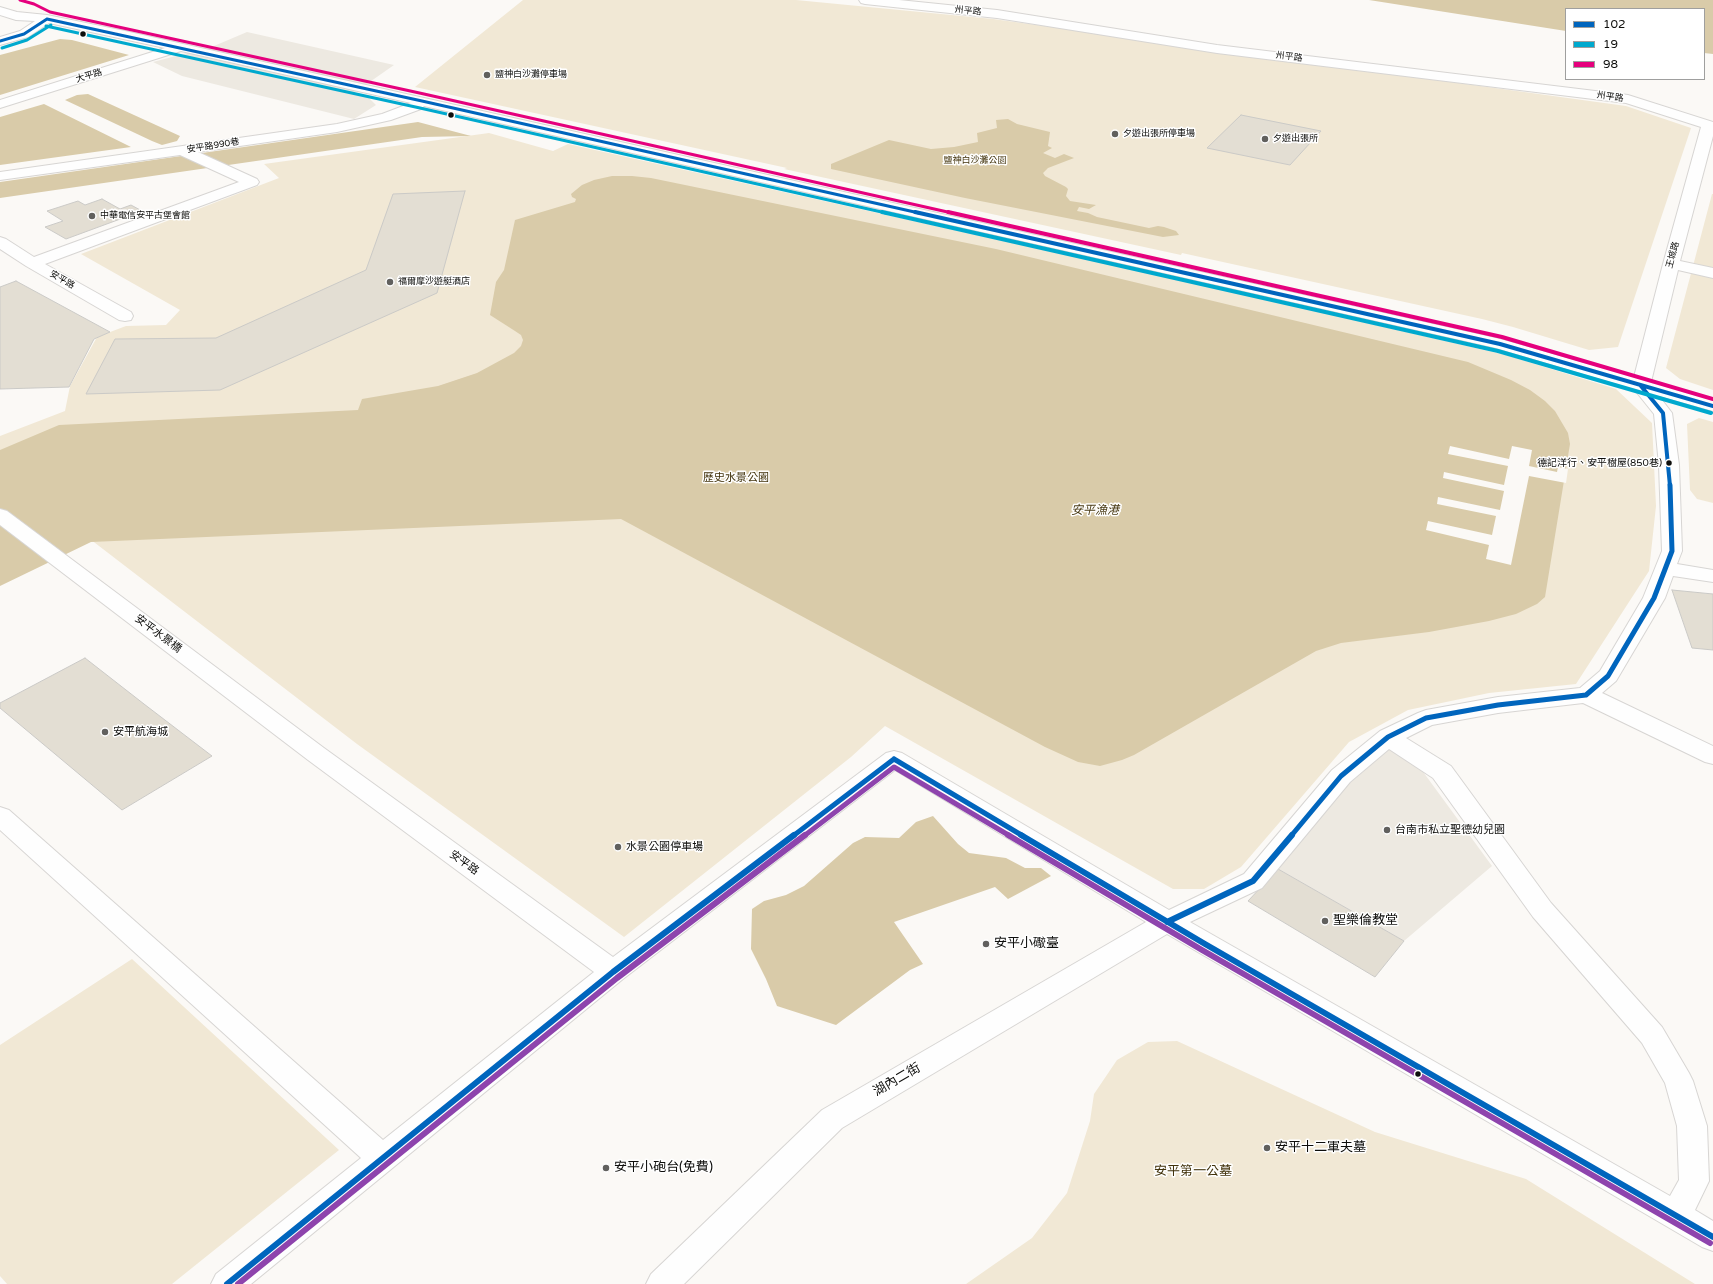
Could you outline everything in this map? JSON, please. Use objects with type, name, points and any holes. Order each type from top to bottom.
[{"type":"street","name":"州平路","points":[[865,0],[997,14],[1217,49],[1620,98],[1709,125]]},
{"type":"street","points":[[0,2],[31,10],[47,19]]},
{"type":"street","points":[[0,11],[16,16],[47,19],[422,101],[1500,344],[1713,406]]},
{"type":"street","points":[[0,41],[24,34],[47,19]]},
{"type":"street","name":"大平路","points":[[0,104],[178,48]]},
{"type":"street","name":"安平路990巷","points":[[0,176],[337,128],[367,122],[399,112],[416,106],[422,101]]},
{"type":"street","name":"王城路","points":[[1641,386],[1671,264],[1709,125]]},
{"type":"street","points":[[32,262],[252,182],[184,151]]},
{"type":"street","name":"安平路","points":[[0,242],[125,316]]},
{"type":"street","points":[[1671,264],[1713,273]]},
{"type":"street","points":[[1641,386],[1663,413],[1669,465],[1672,551],[1654,598],[1608,676],[1586,695],[1713,756]]},
{"type":"street","name":"安平水景橋","points":[[0,515],[316,754]]},
{"type":"street","points":[[1666,569],[1713,576]]},
{"type":"street","name":"湖內二街","points":[[662,1284],[832,1119],[1167,922],[1253,881],[1341,776],[1388,737],[1426,718],[1498,705],[1586,695]]},
{"type":"street","points":[[1388,737],[1442,772],[1542,910],[1652,1034],[1679,1081],[1692,1126],[1694,1181],[1676,1215]]},
{"type":"street","name":"安平路","points":[[316,754],[613,972]]},
{"type":"street","points":[[227,1284],[383,1156],[613,972],[894,759],[1167,922],[1713,1237]]},
{"type":"street","points":[[0,816],[368,1147],[383,1156]]},
{"type":"shaded area","points":[[247,32],[394,65],[354,93],[367,96],[376,105],[354,119],[182,76],[153,62],[214,46]]},
{"type":"shaded area","name":"台南市私立聖德幼兒園","points":[[1390,749],[1421,769],[1492,866],[1404,941],[1278,869],[1338,793]]},
{"type":"green space","name":"鹽神白沙灘公園","points":[[523,0],[796,0],[993,19],[1626,106],[1691,128],[1618,347],[1589,350],[1482,319],[1182,253],[1181,255],[784,169],[787,168],[415,87]]},
{"type":"green space","name":"歷史水景公園","points":[[489,133],[553,151],[568,144],[1228,291],[1506,355],[1616,389],[1652,423],[1656,506],[1649,571],[1576,684],[1489,693],[1408,710],[1349,742],[1241,867],[1204,889],[1173,889],[885,726],[851,757],[624,937],[357,744],[0,470],[0,436],[65,411],[70,386],[97,337],[126,326],[166,325],[180,310],[81,254],[279,178],[264,164]]},
{"type":"green space","points":[[1712,194],[1713,390],[1680,379],[1666,368]]},
{"type":"green space","points":[[1699,418],[1713,422],[1713,503],[1697,499],[1690,490],[1687,424]]},
{"type":"green space","points":[[132,959],[339,1150],[172,1284],[7,1284],[0,1276],[0,1045]]},
{"type":"green space","name":"安平第一公墓","points":[[1177,1041],[1375,1132],[1526,1179],[1695,1284],[966,1284],[1032,1238],[1067,1193],[1090,1121],[1094,1094],[1117,1060],[1148,1042]]},
{"type":"water","points":[[1369,0],[1713,0],[1713,54],[1705,53],[1705,8],[1565,8],[1565,31]]},
{"type":"water","points":[[60,39],[72,40],[129,55],[0,95],[0,55]]},
{"type":"water","points":[[88,94],[180,136],[177,141],[162,145],[65,100],[77,95]]},
{"type":"water","points":[[44,104],[131,147],[0,165],[0,117]]},
{"type":"water","points":[[1008,119],[1017,124],[1050,132],[1048,146],[1052,148],[1043,153],[1055,158],[1064,154],[1074,158],[1048,168],[1043,173],[1045,176],[1068,189],[1066,196],[1070,201],[1096,205],[1089,209],[1079,207],[1077,211],[1088,213],[1097,217],[1149,228],[1158,226],[1164,227],[1176,231],[1179,235],[1163,237],[965,198],[831,169],[831,164],[889,140],[931,149],[954,147],[978,142],[977,133],[997,128],[996,120]]},
{"type":"water","points":[[418,122],[471,136],[422,137],[0,198],[0,182]]},
{"type":"water","name":"安平漁港","points":[[612,176],[651,178],[996,249],[1468,362],[1511,380],[1530,390],[1545,401],[1555,411],[1568,433],[1570,444],[1545,597],[1537,604],[1516,614],[1489,621],[1429,632],[1341,643],[1316,651],[1134,755],[1100,766],[1078,762],[1045,747],[621,519],[91,542],[0,586],[0,450],[59,425],[358,410],[362,399],[438,386],[477,373],[514,353],[521,346],[523,340],[521,335],[490,315],[496,282],[504,270],[515,220],[575,202],[576,199],[572,197],[571,194],[582,185],[594,180]]},
{"type":"water","points":[[933,816],[958,844],[969,853],[1006,858],[1025,868],[1041,868],[1051,876],[1008,899],[995,887],[894,922],[923,964],[910,970],[836,1025],[777,1006],[751,949],[752,909],[764,901],[786,895],[804,886],[853,843],[865,837],[899,838],[916,822]]},
{"type":"pier","points":[[1450,446],[1509,459],[1512,446],[1532,450],[1529,466],[1557,472],[1558,467],[1568,469],[1566,483],[1529,476],[1511,565],[1486,559],[1489,545],[1426,530],[1428,521],[1492,535],[1496,516],[1437,504],[1438,497],[1500,510],[1504,491],[1443,478],[1444,472],[1504,485],[1508,466],[1448,454]]},
{"type":"building","name":"夕遊出張所","points":[[1241,115],[1321,131],[1290,165],[1207,148]]},
{"type":"building","name":"福爾摩沙遊艇酒店","points":[[465,191],[437,293],[220,390],[86,394],[115,339],[216,338],[366,270],[393,194]]},
{"type":"building","name":"中華電信安平古堡會館","points":[[102,199],[120,209],[131,205],[142,211],[66,239],[45,227],[63,221],[47,211],[78,201],[85,205]]},
{"type":"building","points":[[16,281],[110,332],[94,339],[69,387],[0,389],[0,287]]},
{"type":"building","points":[[1672,590],[1713,594],[1713,650],[1692,648]]},
{"type":"building","name":"安平航海城","points":[[85,658],[212,756],[122,810],[0,708],[0,703]]},
{"type":"building","name":"聖樂倫教堂","points":[[1278,869],[1404,941],[1375,977],[1248,901]]},
{"type":"transit line","name":"98","points":[[20,0],[34,4],[50,12],[424,94],[1502,337],[1713,399]]},
{"type":"transit line","name":"102","points":[[47,19],[422,101],[1500,344],[1713,406]]},
{"type":"transit line","name":"102","points":[[0,41],[24,34],[47,19]]},
{"type":"transit line","name":"19","points":[[2,48],[27,40],[51,25]]},
{"type":"transit line","name":"19","points":[[46,26],[420,108],[1498,351],[1711,413]]},
{"type":"transit line","name":"102","points":[[1167,922],[1253,881],[1341,776],[1388,737],[1426,718],[1498,705],[1586,695],[1608,676],[1654,598],[1672,551],[1669,465],[1663,413],[1641,386]]},
{"type":"transit line","name":"102","points":[[894,759],[1205,944],[1713,1237]]},
{"type":"transit line","name":"102","points":[[227,1284],[613,972],[894,759]]},
{"type":"transit line","points":[[238,1284],[617,978],[894,767],[1202,950],[1710,1243]]},
{"type":"place","name":"鹽神白沙灘停車場","points":[[487,75]]},
{"type":"place","name":"夕遊出張所停車場","points":[[1115,134]]},
{"type":"place","name":"夕遊出張所","points":[[1265,139]]},
{"type":"place","name":"中華電信安平古堡會館","points":[[92,216]]},
{"type":"place","name":"福爾摩沙遊艇酒店","points":[[390,282]]},
{"type":"place","name":"德記洋行、安平樹屋(850巷)","points":[[1669,463]]},
{"type":"place","name":"安平航海城","points":[[105,732]]},
{"type":"place","name":"台南市私立聖德幼兒園","points":[[1387,830]]},
{"type":"place","name":"水景公園停車場","points":[[618,847]]},
{"type":"place","name":"聖樂倫教堂","points":[[1325,921]]},
{"type":"place","name":"安平小礮臺","points":[[986,944]]},
{"type":"place","name":"安平十二軍夫墓","points":[[1267,1148]]},
{"type":"place","name":"安平小砲台(免費)","points":[[606,1168]]}]
